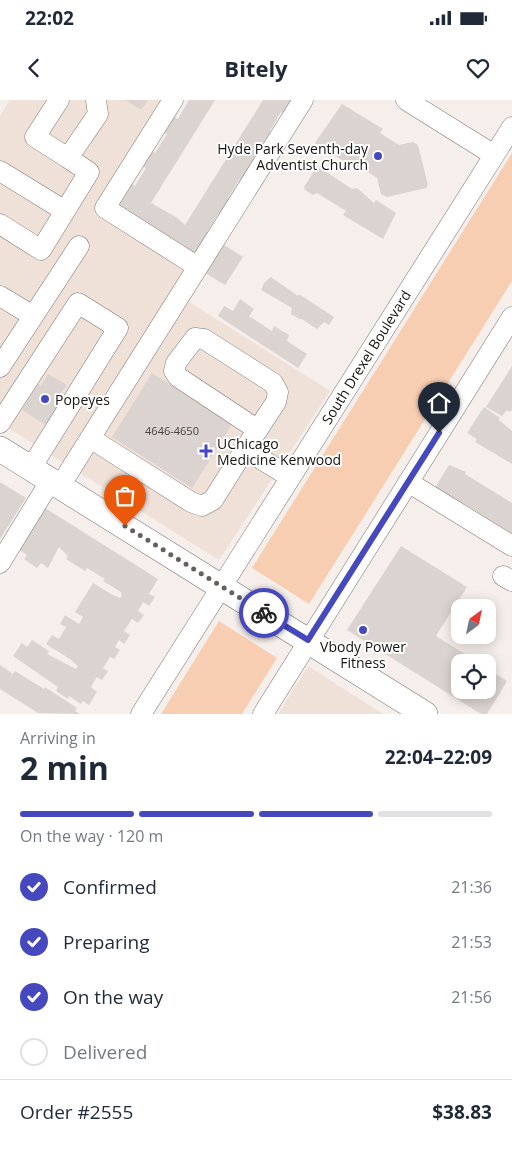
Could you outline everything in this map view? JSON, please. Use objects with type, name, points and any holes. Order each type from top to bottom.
[{"type":"main road","points":[[0,449],[425,714]]},
{"type":"street","points":[[0,224],[41,250],[89,172],[35,137],[58,100]]},
{"type":"street","points":[[68,158],[98,114],[96,100]]},
{"type":"street","points":[[173,100],[105,208],[198,267]]},
{"type":"street","points":[[47,478],[90,438],[303,100]]},
{"type":"street","points":[[406,100],[494,155]]},
{"type":"street","name":"South Drexel Boulevard","points":[[140,714],[512,127]]},
{"type":"street","points":[[0,171],[65,211]]},
{"type":"street","points":[[0,367],[79,246]]},
{"type":"street","points":[[0,296],[32,316]]},
{"type":"street","points":[[0,423],[78,303],[118,328],[47,478],[0,563]]},
{"type":"street","points":[[263,714],[512,317]]},
{"type":"street","points":[[90,438],[191,502],[202,506],[213,500],[245,449],[258,430],[276,402],[278,392],[273,383],[204,339],[195,338],[176,363],[174,371],[178,377],[258,430]]},
{"type":"street","points":[[245,449],[290,477]]},
{"type":"street","points":[[408,482],[512,546]]},
{"type":"shaded area","points":[[10,100],[173,100],[105,208],[198,267],[180,296],[330,391],[219,560],[0,423],[0,116]]},
{"type":"shaded area","points":[[512,153],[512,281],[309,604],[252,568]]},
{"type":"shaded area","points":[[219,621],[277,658],[242,714],[161,714]]},
{"type":"shaded area","points":[[308,666],[383,714],[278,714]]},
{"type":"building","points":[[125,100],[148,100],[141,110]]},
{"type":"building","points":[[189,100],[215,100],[151,203],[176,217],[185,225],[263,100],[295,100],[286,115],[281,112],[270,131],[274,133],[263,150],[260,147],[250,164],[253,166],[243,182],[239,180],[228,198],[232,200],[222,216],[218,214],[207,232],[211,234],[197,256],[116,205],[130,183],[135,186],[146,168],[141,165],[151,149],[155,153],[167,134],[163,132],[173,116],[178,119]]},
{"type":"building","name":"Hyde Park Seventh-day Adventist Church","points":[[342,104],[383,129],[380,133],[399,145],[413,142],[418,145],[428,185],[426,188],[387,197],[381,194],[377,178],[359,166],[356,169],[315,143]]},
{"type":"building","points":[[317,166],[352,189],[357,188],[374,203],[376,200],[396,213],[383,239],[343,215],[346,211],[317,193],[313,195],[305,190],[304,187]]},
{"type":"building","points":[[223,244],[243,257],[225,285],[205,273]]},
{"type":"building","points":[[271,277],[298,296],[299,294],[334,317],[329,325],[324,322],[317,329],[291,314],[292,308],[261,290],[264,283]]},
{"type":"building","points":[[240,299],[254,309],[249,316],[272,331],[274,326],[289,335],[287,341],[307,354],[298,368],[218,316],[224,306],[233,311]]},
{"type":"building","points":[[512,366],[512,410],[509,412],[507,410],[502,416],[486,407]]},
{"type":"building","points":[[152,373],[232,424],[192,488],[112,437]]},
{"type":"building","name":"Popeyes","points":[[48,374],[67,385],[58,398],[63,401],[47,426],[22,410],[38,384],[41,386]]},
{"type":"building","points":[[484,407],[500,418],[499,420],[512,431],[512,464],[475,442],[477,439],[467,433]]},
{"type":"building","points":[[449,465],[466,472],[465,474],[512,503],[512,534],[463,503],[433,491]]},
{"type":"building","points":[[0,482],[26,498],[0,539]]},
{"type":"building","points":[[45,508],[158,579],[149,594],[155,597],[149,606],[143,602],[138,611],[144,615],[138,623],[132,619],[124,631],[130,635],[124,644],[119,640],[115,647],[120,650],[114,659],[110,657],[103,668],[108,671],[102,680],[97,677],[91,687],[97,692],[89,705],[83,701],[81,704],[69,696],[68,699],[56,691],[58,687],[13,656],[22,643],[27,647],[32,640],[49,651],[47,654],[76,669],[78,666],[70,659],[46,644],[52,635],[59,639],[66,627],[60,624],[65,615],[79,624],[83,617],[75,612],[93,583],[111,594],[120,598],[122,596],[121,592],[103,581],[105,579],[87,568],[85,571],[66,559],[68,556],[59,547],[48,568],[41,563],[37,568],[24,559],[27,555],[19,550]]},
{"type":"building","points":[[401,546],[467,587],[459,599],[451,599],[451,612],[436,636],[465,654],[451,654],[451,695],[347,630]]},
{"type":"building","points":[[0,665],[13,674],[15,671],[44,689],[45,687],[77,708],[75,711],[80,714],[38,713],[0,689]]},
{"type":"building","points":[[496,674],[507,681],[487,714],[481,714],[457,699],[496,699]]},
{"type":"way so far","points":[[125,526],[264,613]]},
{"type":"place","name":"Hyde Park Seventh-day Adventist Church","points":[[378,156]]},
{"type":"place","name":"Popeyes","points":[[45,399]]},
{"type":"place","name":"UChicago Medicine Kenwood","points":[[206,451]]},
{"type":"place","name":"Vbody Power Fitness","points":[[363,630]]},
{"type":"route","points":[[264,613],[308,640],[439,433]]}]
